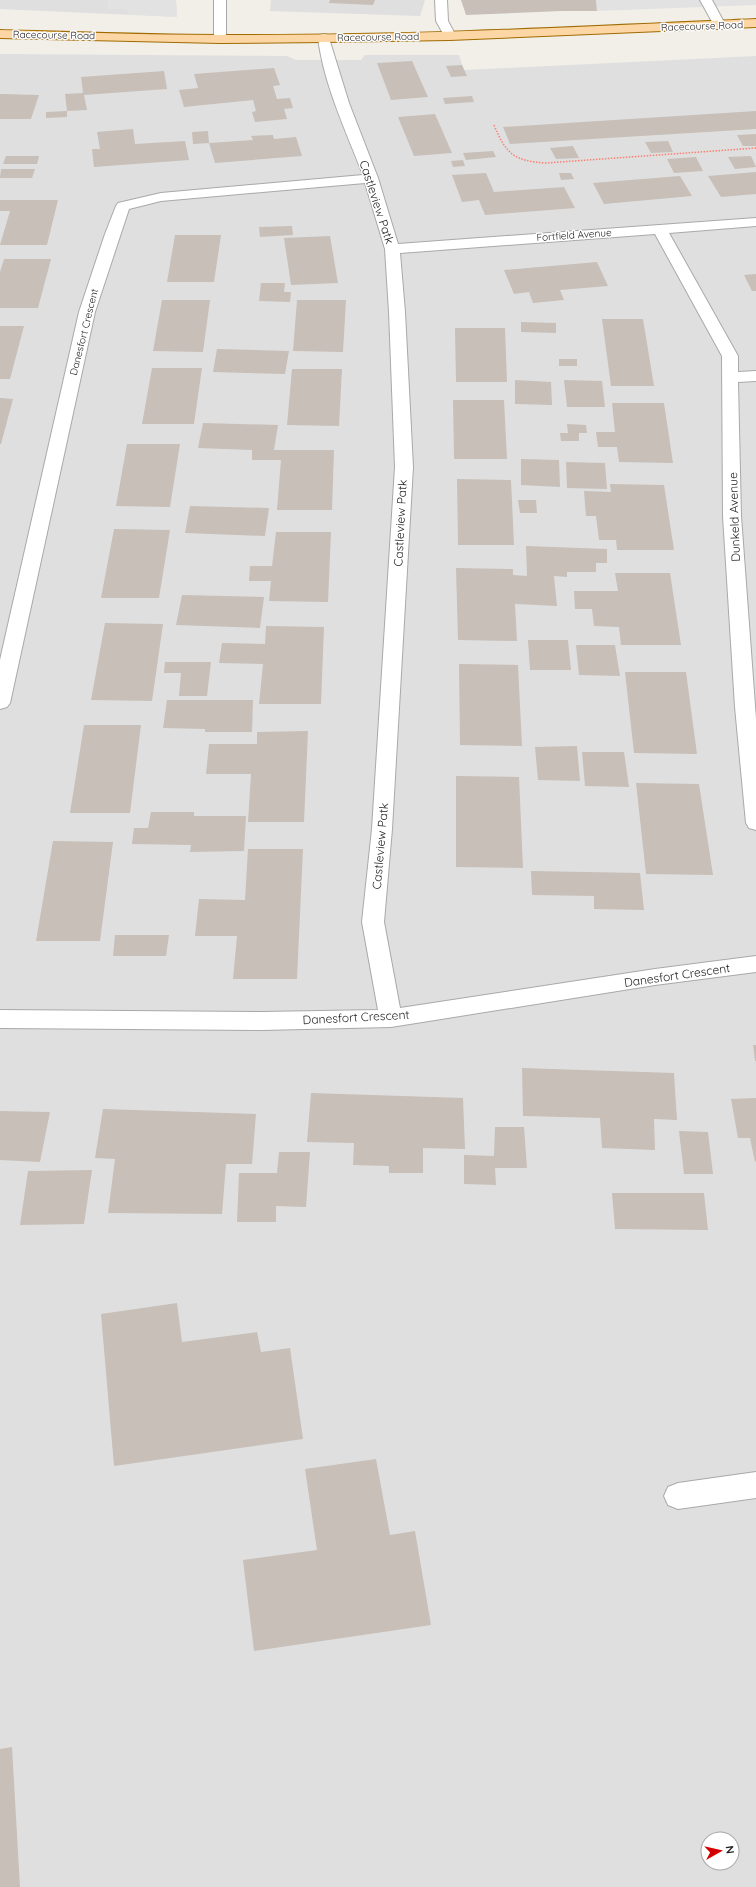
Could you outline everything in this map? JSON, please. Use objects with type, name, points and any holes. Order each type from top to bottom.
[{"type":"main road","name":"Racecourse Road","points":[[0,34],[220,39],[324,38],[450,36],[720,26],[756,23]]},
{"type":"street","points":[[220,0],[220,39]]},
{"type":"street","points":[[441,0],[442,21],[450,36]]},
{"type":"street","points":[[706,0],[720,26]]},
{"type":"street","name":"Castleview Patk","points":[[324,38],[324,47],[342,103],[371,178],[392,249],[397,312],[404,467],[382,828],[373,922],[391,1018]]},
{"type":"street","name":"Danesfort Crescent","points":[[0,703],[88,312],[112,234],[123,206],[161,197],[371,178]]},
{"type":"street","name":"Fortfield Avenue","points":[[392,249],[756,222]]},
{"type":"street","name":"Dunkeld Avenue","points":[[660,229],[730,356],[732,516],[745,707],[756,823]]},
{"type":"street","points":[[731,377],[756,376]]},
{"type":"street","name":"Danesfort Crescent","points":[[0,1019],[262,1020],[391,1018],[655,977],[756,964]]},
{"type":"street","points":[[678,1496],[756,1485]]},
{"type":"path","points":[[494,124],[502,145],[514,156],[525,162],[546,163],[756,148]]},
{"type":"shaded area","points":[[0,0],[176,0],[177,17],[0,9]]},
{"type":"shaded area","points":[[108,0],[176,0],[177,17],[128,14],[128,9],[108,9]]},
{"type":"shaded area","points":[[271,0],[425,0],[420,16],[270,11]]},
{"type":"shaded area","points":[[596,0],[756,0],[756,5],[597,11]]},
{"type":"shaded area","points":[[0,54],[287,56],[296,60],[361,60],[365,55],[459,55],[464,70],[756,56],[756,1887],[0,1887]]},
{"type":"building","points":[[330,0],[375,0],[373,5],[329,3]]},
{"type":"building","points":[[461,0],[596,0],[597,11],[466,15]]},
{"type":"building","points":[[412,61],[428,97],[391,100],[377,63]]},
{"type":"building","points":[[462,65],[467,76],[451,77],[446,66]]},
{"type":"building","points":[[274,68],[280,85],[273,86],[277,99],[290,98],[293,108],[284,109],[287,119],[255,122],[252,112],[256,111],[253,100],[184,107],[179,90],[198,88],[194,74]]},
{"type":"building","points":[[164,71],[167,89],[84,95],[87,110],[67,111],[65,94],[83,93],[81,77]]},
{"type":"building","points":[[0,94],[39,95],[31,119],[0,119]]},
{"type":"building","points":[[472,96],[474,102],[445,104],[443,98]]},
{"type":"building","points":[[67,111],[67,117],[46,118],[46,112]]},
{"type":"building","points":[[756,111],[756,129],[510,144],[503,127]]},
{"type":"building","points":[[435,114],[452,153],[414,156],[398,117]]},
{"type":"building","points":[[133,129],[135,144],[185,141],[189,160],[94,167],[92,149],[100,149],[97,132]]},
{"type":"building","points":[[208,131],[209,143],[193,144],[192,132]]},
{"type":"building","points":[[756,134],[756,146],[743,146],[737,135]]},
{"type":"building","points":[[273,135],[274,139],[296,137],[302,156],[215,163],[209,143],[253,140],[251,136]]},
{"type":"building","points":[[668,141],[673,152],[651,153],[645,142]]},
{"type":"building","points":[[573,146],[579,158],[556,159],[550,148]]},
{"type":"building","points":[[493,151],[496,157],[466,160],[463,153]]},
{"type":"building","points":[[6,156],[39,156],[37,164],[3,164]]},
{"type":"building","points":[[751,156],[756,167],[735,169],[728,157]]},
{"type":"building","points":[[696,157],[703,171],[674,173],[667,159]]},
{"type":"building","points":[[463,160],[465,166],[453,167],[451,161]]},
{"type":"building","points":[[1,169],[35,169],[32,178],[0,178]]},
{"type":"building","points":[[756,172],[756,194],[721,197],[708,176]]},
{"type":"building","points":[[486,173],[494,192],[564,187],[575,208],[485,215],[479,200],[462,202],[452,175]]},
{"type":"building","points":[[559,173],[571,173],[574,179],[561,180]]},
{"type":"building","points":[[680,176],[692,196],[604,204],[593,183]]},
{"type":"building","points":[[0,200],[58,200],[47,245],[0,245],[10,211],[0,211]]},
{"type":"building","points":[[292,226],[293,235],[260,237],[259,227]]},
{"type":"building","points":[[175,235],[221,235],[214,282],[167,282]]},
{"type":"building","points":[[330,236],[338,283],[291,285],[284,238]]},
{"type":"building","points":[[4,259],[51,259],[38,308],[0,308],[0,272]]},
{"type":"building","points":[[597,262],[608,286],[560,290],[564,300],[533,303],[529,292],[514,294],[504,270]]},
{"type":"building","points":[[756,274],[756,291],[752,291],[744,275]]},
{"type":"building","points":[[261,283],[285,283],[284,292],[291,292],[290,302],[259,301]]},
{"type":"building","points":[[162,300],[210,300],[203,352],[153,351]]},
{"type":"building","points":[[297,300],[346,300],[343,352],[293,351]]},
{"type":"building","points":[[602,319],[643,319],[654,386],[611,386]]},
{"type":"building","points":[[521,322],[556,323],[556,333],[521,332]]},
{"type":"building","points":[[0,326],[24,326],[10,379],[0,379]]},
{"type":"building","points":[[455,328],[505,328],[507,382],[456,382]]},
{"type":"building","points":[[217,349],[289,351],[285,374],[213,372]]},
{"type":"building","points":[[559,359],[577,359],[577,366],[559,366]]},
{"type":"building","points":[[152,368],[202,368],[194,424],[142,424]]},
{"type":"building","points":[[292,369],[342,369],[339,426],[287,425]]},
{"type":"building","points":[[515,380],[551,382],[552,405],[515,404]]},
{"type":"building","points":[[564,380],[602,381],[605,407],[567,407]]},
{"type":"building","points":[[0,398],[13,399],[1,444],[0,444]]},
{"type":"building","points":[[453,400],[504,400],[507,459],[454,459]]},
{"type":"building","points":[[612,403],[664,403],[673,463],[619,462],[617,447],[598,447],[596,432],[615,432]]},
{"type":"building","points":[[203,423],[278,425],[274,450],[334,450],[332,510],[277,510],[281,460],[252,460],[252,450],[198,448]]},
{"type":"building","points":[[567,424],[586,425],[587,433],[579,433],[579,441],[561,441],[560,433],[568,433]]},
{"type":"building","points":[[127,444],[180,444],[170,507],[116,506]]},
{"type":"building","points":[[521,459],[559,460],[560,487],[521,485]]},
{"type":"building","points":[[566,462],[605,463],[607,489],[567,488]]},
{"type":"building","points":[[457,479],[511,480],[514,545],[458,545]]},
{"type":"building","points":[[610,484],[664,485],[674,550],[617,550],[616,540],[599,540],[596,516],[586,516],[584,491],[611,492]]},
{"type":"building","points":[[518,500],[536,500],[537,513],[520,513]]},
{"type":"building","points":[[190,506],[269,508],[265,536],[185,533]]},
{"type":"building","points":[[114,529],[170,530],[159,598],[101,598]]},
{"type":"building","points":[[276,532],[331,532],[328,602],[269,601],[271,581],[249,581],[250,566],[272,566]]},
{"type":"building","points":[[526,546],[607,549],[607,563],[596,563],[596,572],[567,572],[567,577],[554,576],[557,606],[515,604],[517,641],[458,640],[456,568],[513,569],[513,575],[527,576]]},
{"type":"building","points":[[615,573],[670,573],[681,645],[621,645],[619,627],[594,626],[592,609],[575,609],[574,591],[618,591]]},
{"type":"building","points":[[182,595],[264,597],[260,628],[176,625]]},
{"type":"building","points":[[105,623],[163,624],[152,701],[91,700]]},
{"type":"building","points":[[266,626],[324,627],[321,704],[259,704],[263,664],[219,663],[222,643],[265,644]]},
{"type":"building","points":[[528,640],[568,640],[571,670],[530,670]]},
{"type":"building","points":[[576,645],[615,645],[620,676],[579,675]]},
{"type":"building","points":[[165,662],[211,662],[207,696],[179,696],[181,673],[164,673]]},
{"type":"building","points":[[459,664],[518,665],[522,746],[460,745]]},
{"type":"building","points":[[625,672],[686,672],[697,754],[634,753]]},
{"type":"building","points":[[167,700],[253,700],[252,732],[205,732],[205,729],[163,728]]},
{"type":"building","points":[[84,725],[141,725],[130,813],[70,813]]},
{"type":"building","points":[[308,731],[304,822],[248,822],[251,774],[206,774],[209,744],[257,744],[257,732]]},
{"type":"building","points":[[577,746],[580,781],[538,780],[535,747]]},
{"type":"building","points":[[582,752],[624,752],[629,787],[585,786]]},
{"type":"building","points":[[456,776],[519,777],[523,868],[456,867]]},
{"type":"building","points":[[636,783],[699,784],[713,875],[646,874]]},
{"type":"building","points":[[151,812],[194,812],[194,816],[246,816],[244,851],[190,852],[191,845],[132,844],[134,828],[148,828]]},
{"type":"building","points":[[53,841],[113,842],[100,941],[36,941]]},
{"type":"building","points":[[248,849],[303,849],[297,979],[233,979],[237,936],[195,936],[199,899],[245,900]]},
{"type":"building","points":[[531,871],[640,873],[644,910],[594,909],[594,896],[532,895]]},
{"type":"building","points":[[115,935],[169,935],[166,956],[113,956]]},
{"type":"building","points":[[753,1045],[756,1045],[756,1061],[755,1061]]},
{"type":"building","points":[[522,1068],[674,1073],[677,1120],[654,1119],[655,1150],[602,1148],[600,1118],[523,1116]]},
{"type":"building","points":[[311,1093],[463,1098],[465,1149],[423,1148],[423,1173],[389,1173],[389,1166],[353,1165],[354,1143],[307,1142]]},
{"type":"building","points":[[756,1098],[755,1162],[750,1138],[738,1138],[731,1099]]},
{"type":"building","points":[[103,1109],[256,1114],[252,1164],[226,1164],[222,1214],[108,1213],[115,1159],[95,1158]]},
{"type":"building","points":[[0,1111],[50,1112],[40,1162],[0,1160]]},
{"type":"building","points":[[495,1127],[524,1127],[527,1168],[495,1168],[496,1185],[464,1184],[464,1155],[494,1156]]},
{"type":"building","points":[[679,1131],[708,1132],[713,1174],[684,1174]]},
{"type":"building","points":[[279,1152],[310,1152],[306,1207],[276,1206],[276,1222],[237,1222],[239,1173],[277,1173]]},
{"type":"building","points":[[92,1170],[84,1224],[20,1225],[28,1171]]},
{"type":"building","points":[[612,1193],[704,1193],[708,1230],[615,1229]]},
{"type":"building","points":[[177,1303],[182,1342],[257,1332],[261,1352],[290,1348],[303,1439],[114,1466],[101,1314]]},
{"type":"building","points":[[376,1459],[390,1535],[415,1531],[431,1625],[254,1651],[243,1560],[317,1550],[305,1469]]},
{"type":"building","points":[[12,1747],[20,1887],[0,1887],[0,1749]]}]
